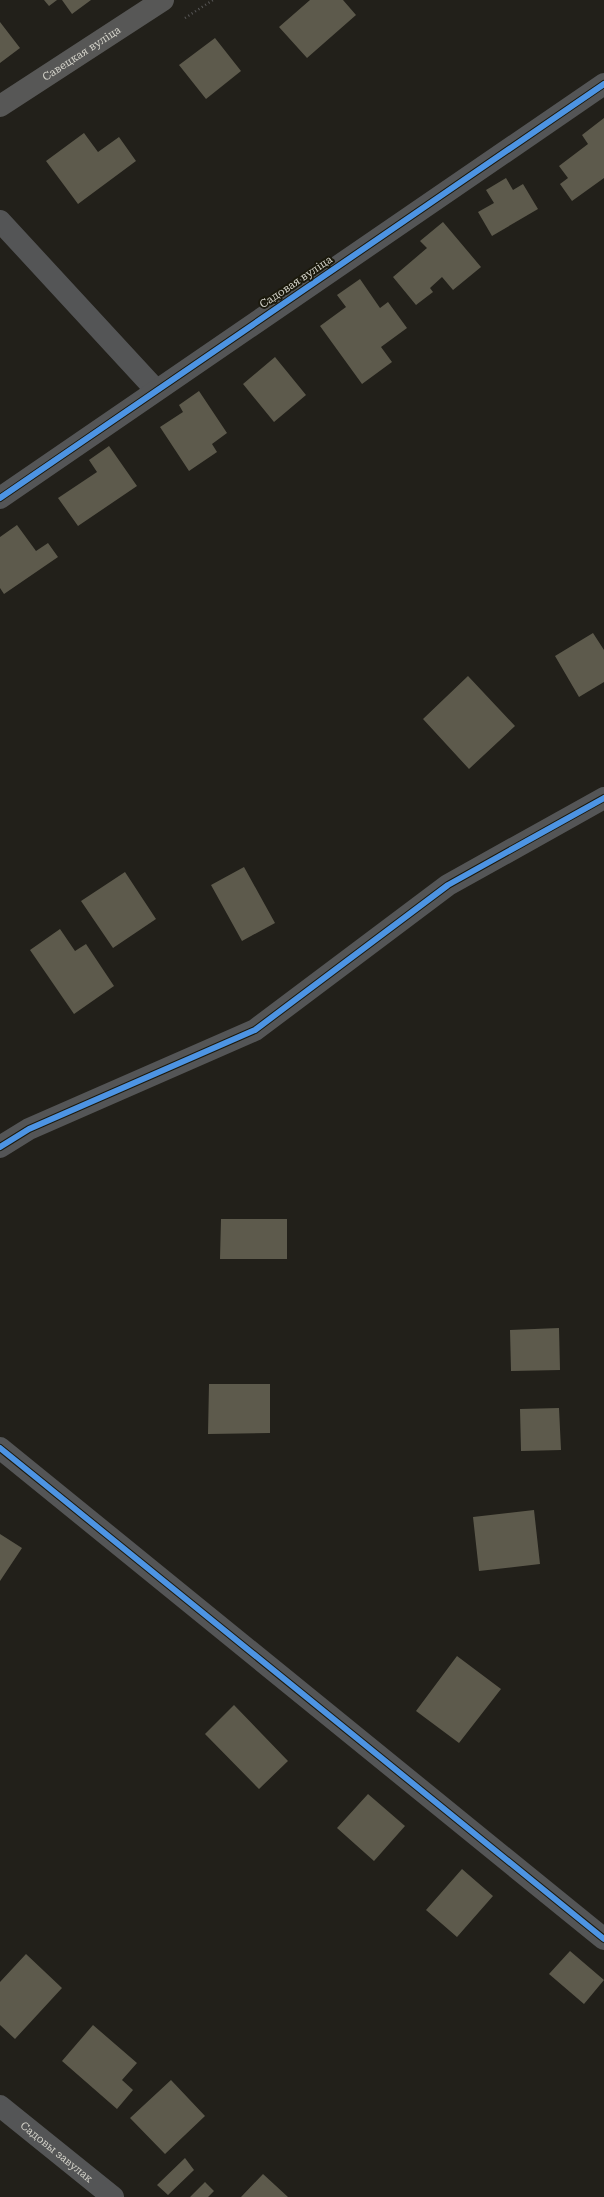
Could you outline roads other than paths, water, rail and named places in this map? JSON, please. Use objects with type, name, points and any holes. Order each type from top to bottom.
[{"type":"street","name":"Савецкая вуліца","points":[[0,106],[163,0]]},
{"type":"street","name":"Садовая вуліца","points":[[0,498],[604,84]]},
{"type":"street","points":[[0,221],[156,390]]},
{"type":"street","points":[[0,1147],[29,1129],[255,1030],[448,886],[604,798]]},
{"type":"street","points":[[0,1448],[604,1939]]},
{"type":"street","name":"Садовы завулак","points":[[0,2106],[113,2197]]}]
